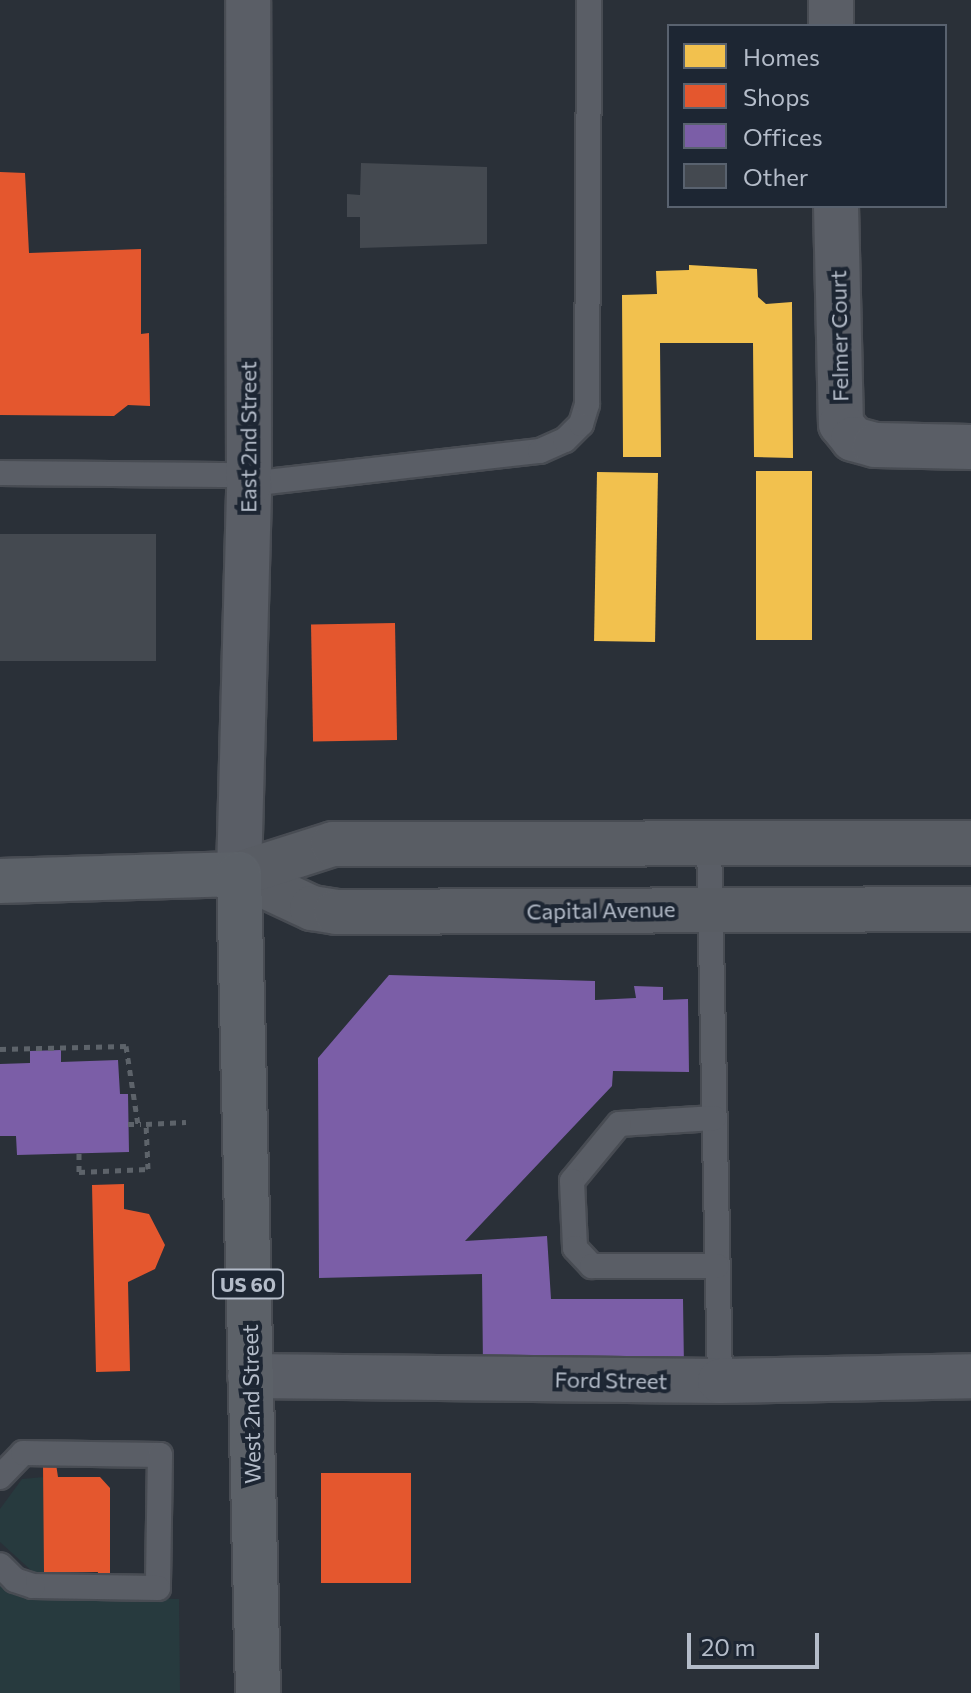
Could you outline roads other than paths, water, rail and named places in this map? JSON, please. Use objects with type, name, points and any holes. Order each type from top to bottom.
[{"type":"main road","name":"Capital Avenue","points":[[0,881],[239,874],[333,844],[971,843]]},
{"type":"main road","name":"Capital Avenue","points":[[239,874],[312,908],[336,912],[971,909]]},
{"type":"main road","name":"West 2nd Street","points":[[239,874],[258,1693]]},
{"type":"street","name":"East 2nd Street","points":[[239,874],[249,480],[248,0]]},
{"type":"street","points":[[831,0],[831,24]]},
{"type":"street","name":"Felmer Court","points":[[836,208],[841,424],[853,439],[875,445],[971,447]]},
{"type":"street","name":"Ford Street","points":[[250,1376],[720,1381],[971,1376]]},
{"type":"lane","points":[[0,473],[249,480],[540,451],[565,440],[581,424],[587,404],[589,0]]},
{"type":"lane","points":[[709,842],[720,1381]]},
{"type":"lane","points":[[714,1118],[619,1124],[572,1181],[575,1248],[592,1266],[717,1266]]},
{"type":"lane","points":[[0,1477],[23,1453],[160,1455],[158,1588],[33,1586],[15,1580],[0,1565]]}]
